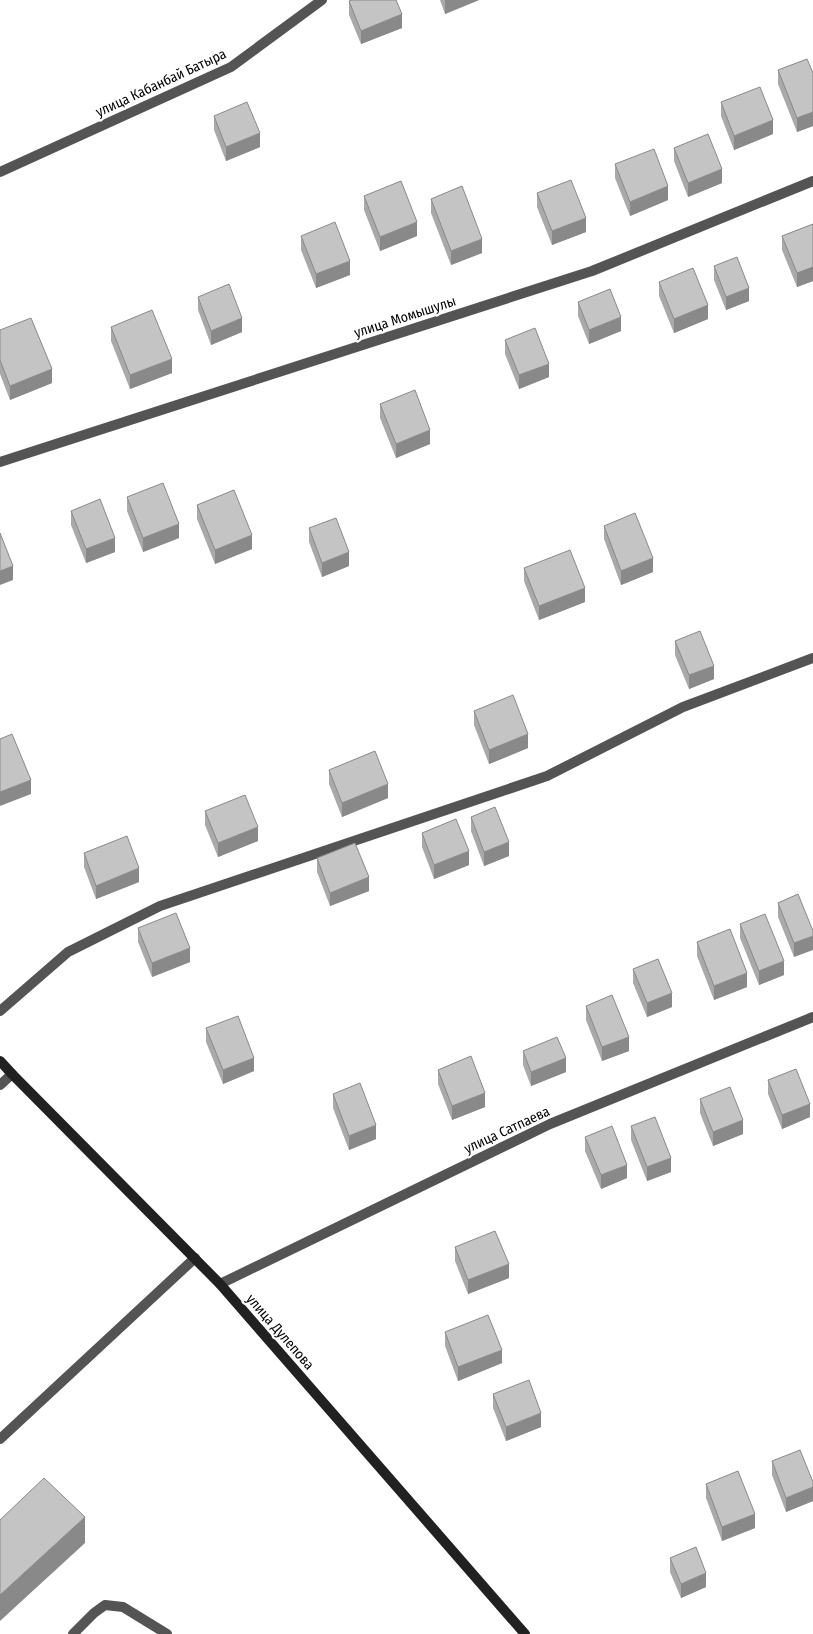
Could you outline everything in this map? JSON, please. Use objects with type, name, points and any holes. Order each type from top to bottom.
[{"type":"street","name":"улица Кабанбай Батыра","points":[[0,172],[230,67],[322,0]]},
{"type":"street","name":"улица Момышулы","points":[[0,462],[592,272],[813,181]]},
{"type":"street","points":[[0,1011],[68,952],[160,906],[547,776],[683,707],[813,658]]},
{"type":"street","name":"улица Сатпаева","points":[[220,1284],[550,1124],[813,1018]]},
{"type":"street","name":"улица Дулепова","points":[[0,1061],[220,1284],[525,1634]]},
{"type":"street","points":[[0,1085],[12,1074]]},
{"type":"street","points":[[0,1439],[195,1258]]},
{"type":"street","points":[[73,1634],[94,1613],[106,1605],[123,1607],[167,1634]]},
{"type":"building","points":[[396,0],[402,14],[361,31],[349,1]]},
{"type":"building","points":[[807,59],[813,73],[813,112],[797,118],[778,70]]},
{"type":"building","points":[[760,87],[773,120],[734,136],[721,102]]},
{"type":"building","points":[[247,102],[260,133],[226,147],[214,116]]},
{"type":"building","points":[[708,134],[722,169],[688,183],[674,148]]},
{"type":"building","points":[[654,149],[668,186],[630,202],[615,164]]},
{"type":"building","points":[[571,180],[586,218],[552,231],[537,193]]},
{"type":"building","points":[[401,181],[417,222],[380,237],[364,196]]},
{"type":"building","points":[[462,186],[482,239],[451,251],[431,199]]},
{"type":"building","points":[[335,222],[350,261],[316,274],[301,236]]},
{"type":"building","points":[[813,224],[813,267],[797,273],[782,236]]},
{"type":"building","points":[[737,257],[749,288],[726,297],[714,266]]},
{"type":"building","points":[[693,268],[708,305],[674,319],[659,282]]},
{"type":"building","points":[[229,284],[242,318],[211,331],[198,297]]},
{"type":"building","points":[[610,289],[621,317],[589,330],[578,302]]},
{"type":"building","points":[[152,310],[172,359],[130,375],[111,327]]},
{"type":"building","points":[[31,318],[52,369],[10,386],[0,360],[0,330]]},
{"type":"building","points":[[535,328],[549,364],[519,375],[505,340]]},
{"type":"building","points":[[415,390],[430,430],[396,444],[380,404]]},
{"type":"building","points":[[163,483],[179,524],[143,538],[127,497]]},
{"type":"building","points":[[234,490],[252,535],[215,550],[197,505]]},
{"type":"building","points":[[100,499],[115,538],[86,549],[71,511]]},
{"type":"building","points":[[635,513],[653,558],[621,571],[604,526]]},
{"type":"building","points":[[336,518],[349,552],[322,563],[309,528]]},
{"type":"building","points":[[0,533],[13,566],[0,571]]},
{"type":"building","points":[[570,550],[585,588],[539,606],[524,568]]},
{"type":"building","points":[[700,631],[714,666],[689,675],[675,641]]},
{"type":"building","points":[[513,695],[528,734],[489,750],[474,711]]},
{"type":"building","points":[[12,734],[31,780],[0,792],[0,739]]},
{"type":"building","points":[[375,751],[388,784],[342,803],[329,770]]},
{"type":"building","points":[[245,795],[258,827],[218,843],[205,811]]},
{"type":"building","points":[[495,807],[509,842],[484,852],[471,817]]},
{"type":"building","points":[[456,819],[469,851],[434,865],[422,833]]},
{"type":"building","points":[[127,836],[139,868],[96,886],[84,853]]},
{"type":"building","points":[[355,843],[369,877],[330,893],[317,858]]},
{"type":"building","points":[[798,894],[813,931],[813,936],[794,943],[778,903]]},
{"type":"building","points":[[176,913],[190,948],[152,963],[138,928]]},
{"type":"building","points":[[765,914],[784,961],[759,971],[740,924]]},
{"type":"building","points":[[730,929],[747,973],[714,986],[697,942]]},
{"type":"building","points":[[658,959],[672,993],[647,1003],[633,969]]},
{"type":"building","points":[[612,995],[629,1037],[602,1047],[586,1006]]},
{"type":"building","points":[[238,1016],[254,1058],[223,1070],[206,1028]]},
{"type":"building","points":[[557,1037],[566,1058],[531,1072],[523,1051]]},
{"type":"building","points":[[471,1056],[485,1093],[452,1106],[438,1070]]},
{"type":"building","points":[[796,1069],[810,1104],[782,1115],[768,1080]]},
{"type":"building","points":[[360,1083],[376,1125],[349,1136],[333,1094]]},
{"type":"building","points":[[730,1087],[743,1120],[713,1132],[700,1099]]},
{"type":"building","points":[[655,1117],[671,1158],[647,1167],[631,1126]]},
{"type":"building","points":[[612,1126],[627,1165],[601,1175],[585,1137]]},
{"type":"building","points":[[495,1231],[509,1264],[468,1280],[455,1247]]},
{"type":"building","points":[[488,1315],[502,1350],[458,1367],[445,1332]]},
{"type":"building","points":[[529,1380],[541,1413],[506,1427],[493,1394]]},
{"type":"building","points":[[800,1450],[813,1482],[813,1487],[786,1498],[772,1461]]},
{"type":"building","points":[[738,1471],[755,1514],[722,1527],[706,1484]]},
{"type":"building","points":[[44,1478],[85,1517],[0,1595],[0,1520]]},
{"type":"building","points":[[696,1547],[706,1573],[681,1584],[670,1558]]}]
